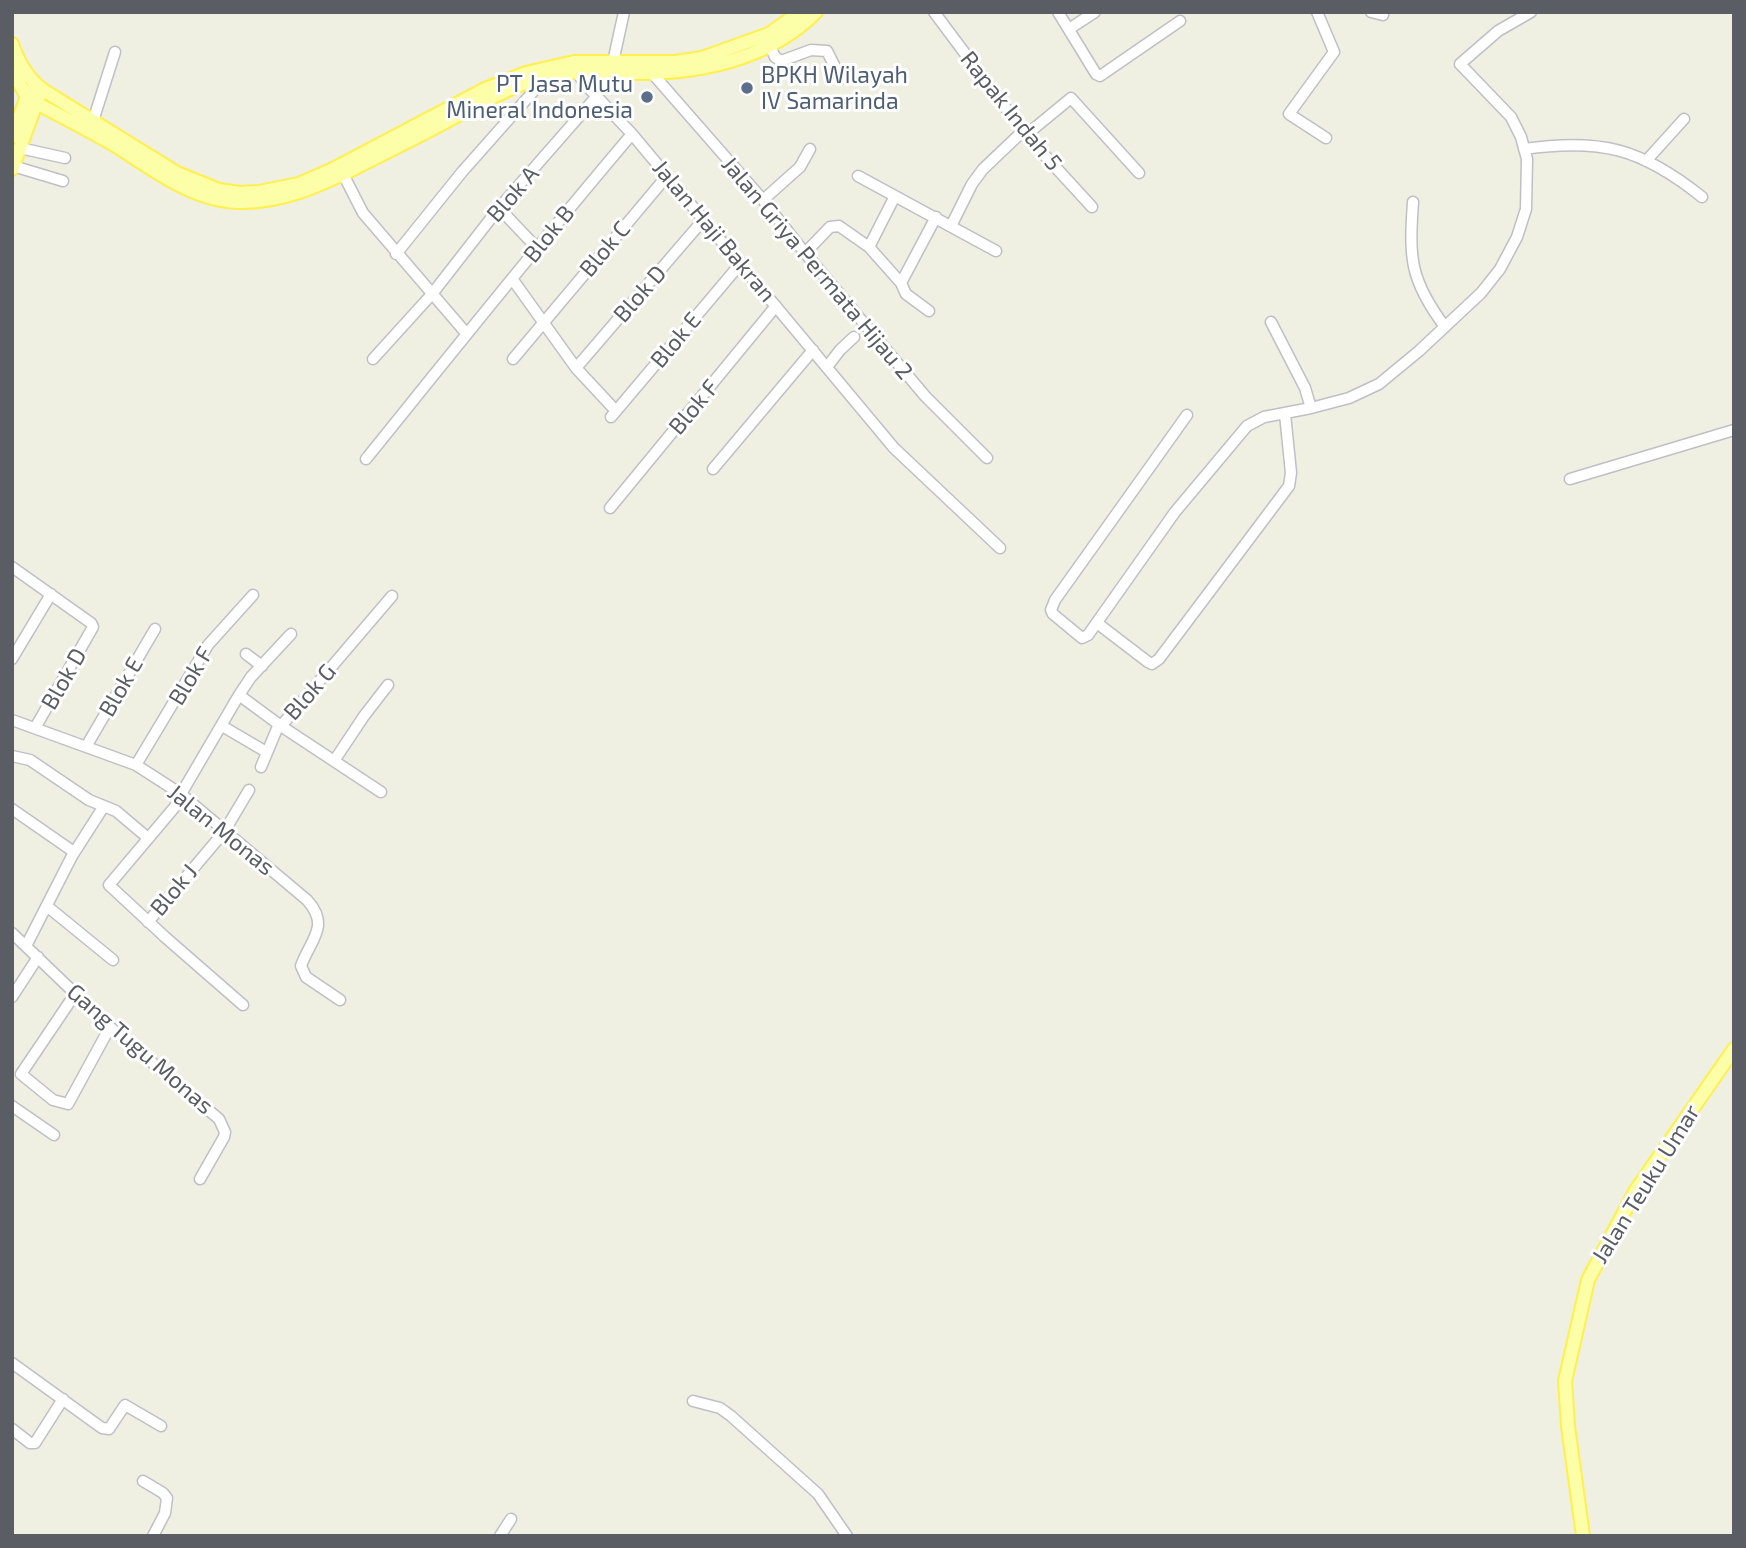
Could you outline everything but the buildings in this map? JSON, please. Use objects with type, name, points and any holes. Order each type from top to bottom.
[{"type":"main road","points":[[12,71],[31,99],[173,182],[216,198],[237,202],[269,200],[315,188],[493,97],[547,76],[576,71],[652,72],[702,68],[749,49],[800,12]]},
{"type":"main road","points":[[12,44],[17,57],[38,86],[177,173],[219,190],[240,193],[299,184],[333,169],[485,89],[526,72],[559,64],[676,62],[770,46],[790,35],[816,12]]},
{"type":"main road","points":[[12,137],[38,86]]},
{"type":"main road","points":[[13,168],[31,99]]},
{"type":"main road","name":"Jalan Teuku Umar","points":[[1583,1536],[1565,1381],[1588,1280],[1636,1190],[1734,1049]]},
{"type":"street","points":[[613,62],[624,12]]},
{"type":"street","name":"Rapak Indah 5","points":[[934,12],[1025,133],[1092,207]]},
{"type":"street","points":[[1058,12],[1096,74],[1100,76],[1180,20]]},
{"type":"street","points":[[1069,29],[1095,12]]},
{"type":"street","points":[[1317,12],[1334,52],[1289,114],[1326,138]]},
{"type":"street","points":[[1371,12],[1382,15],[1383,12]]},
{"type":"street","points":[[1187,415],[1052,606],[1053,614],[1082,638],[1088,635],[1097,623],[1175,512],[1240,433],[1256,420],[1349,398],[1379,384],[1445,327],[1490,281],[1509,255],[1527,201],[1528,180],[1524,149],[1511,117],[1460,64],[1498,32],[1531,12]]},
{"type":"street","points":[[770,46],[775,57],[785,62],[811,50],[827,51],[841,79]]},
{"type":"street","points":[[93,121],[116,52]]},
{"type":"street","name":"Jalan Haji Bakran","points":[[576,71],[704,219],[894,449],[1000,548]]},
{"type":"street","name":"Jalan Griya Permata Hijau 2","points":[[652,72],[763,200],[925,396],[987,458]]},
{"type":"street","points":[[396,254],[462,172],[547,76]]},
{"type":"street","name":"Blok A","points":[[373,359],[432,294],[499,208],[597,96]]},
{"type":"street","points":[[951,226],[972,184],[984,169],[1071,98],[1139,173]]},
{"type":"street","points":[[1646,161],[1684,119]]},
{"type":"street","name":"Blok B","points":[[366,459],[466,333],[513,280],[536,247],[632,134]]},
{"type":"street","points":[[1524,149],[1562,144],[1593,144],[1646,161],[1678,178],[1702,197]]},
{"type":"street","points":[[20,148],[65,158]]},
{"type":"street","points":[[763,200],[800,167],[810,149]]},
{"type":"street","points":[[13,168],[63,181]]},
{"type":"street","points":[[343,174],[363,213],[466,333]]},
{"type":"street","name":"Blok C","points":[[513,359],[667,176]]},
{"type":"street","points":[[858,176],[996,251]]},
{"type":"street","points":[[869,247],[895,196]]},
{"type":"street","points":[[1413,202],[1410,257],[1414,273],[1423,293],[1445,327]]},
{"type":"street","points":[[499,208],[536,247]]},
{"type":"street","points":[[901,283],[936,217]]},
{"type":"street","name":"Blok D","points":[[576,368],[704,219]]},
{"type":"street","points":[[805,253],[834,226],[839,226],[869,247],[901,283],[906,294],[929,311]]},
{"type":"street","name":"Blok E","points":[[576,368],[613,414],[741,263]]},
{"type":"street","points":[[513,280],[576,368]]},
{"type":"street","name":"Blok F","points":[[610,508],[776,306]]},
{"type":"street","points":[[1271,322],[1301,381],[1311,408]]},
{"type":"street","points":[[827,367],[854,337]]},
{"type":"street","points":[[713,469],[813,350]]},
{"type":"street","points":[[1097,623],[1148,662],[1152,664],[1159,659],[1289,486],[1291,473],[1284,414]]},
{"type":"street","points":[[1570,479],[1734,430]]},
{"type":"street","points":[[1720,435],[1734,437]]},
{"type":"street","points":[[12,567],[51,594],[12,659]]},
{"type":"street","name":"Blok D","points":[[35,728],[92,629],[91,624],[51,594]]},
{"type":"street","name":"Blok F","points":[[136,765],[208,645],[253,595]]},
{"type":"street","name":"Blok G","points":[[239,695],[280,725],[392,596]]},
{"type":"street","name":"Blok E","points":[[87,745],[155,629]]},
{"type":"street","points":[[243,1005],[109,885],[182,795],[239,695],[291,634]]},
{"type":"street","points":[[246,654],[261,666]]},
{"type":"street","points":[[334,761],[388,685]]},
{"type":"street","name":"Jalan Monas","points":[[12,720],[136,765],[182,795],[313,906],[320,921],[319,928],[300,966],[306,977],[340,1000]]},
{"type":"street","points":[[261,767],[280,725],[381,792]]},
{"type":"street","points":[[222,726],[263,750]]},
{"type":"street","points":[[12,756],[30,760],[89,800],[116,811],[148,838]]},
{"type":"street","name":"Blok J","points":[[148,922],[224,832],[249,790]]},
{"type":"street","points":[[26,946],[74,852],[104,806]]},
{"type":"street","points":[[12,809],[74,852]]},
{"type":"street","points":[[48,907],[113,960]]},
{"type":"street","name":"Gang Tugu Monas","points":[[12,933],[110,1027],[219,1119],[224,1137],[200,1179]]},
{"type":"street","points":[[12,996],[38,957]]},
{"type":"street","points":[[75,994],[21,1074],[53,1100],[68,1104],[110,1027]]},
{"type":"street","points":[[12,1106],[54,1135]]},
{"type":"street","points":[[12,1363],[106,1430],[125,1405],[161,1426]]},
{"type":"street","points":[[12,1429],[30,1443],[35,1443],[63,1399]]},
{"type":"street","points":[[693,1401],[720,1408],[806,1482],[829,1508],[847,1536]]},
{"type":"street","points":[[143,1481],[163,1493],[168,1501],[153,1536]]},
{"type":"street","points":[[500,1536],[511,1519]]},
{"type":"place","name":"BPKH Wilayah IV Samarinda","points":[[747,88]]},
{"type":"place","name":"PT Jasa Mutu Mineral Indonesia","points":[[647,97]]}]
